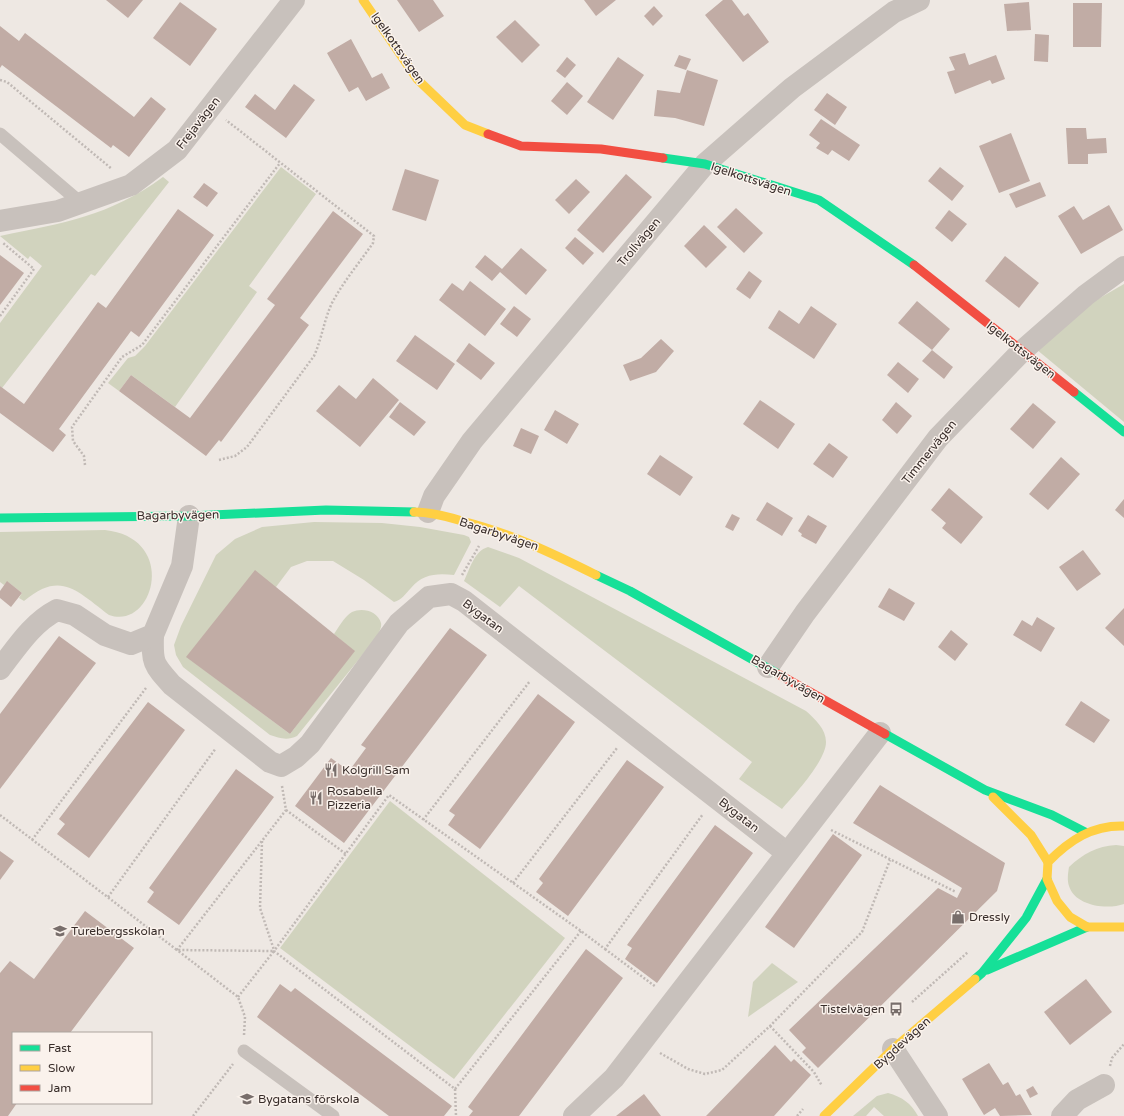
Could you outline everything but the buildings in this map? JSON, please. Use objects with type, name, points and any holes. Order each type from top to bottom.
[{"type":"street","name":"Frejavägen","points":[[1,225],[82,204],[131,185],[177,150],[294,0]]},
{"type":"street","name":"Igelkottsvägen","points":[[363,0],[417,79],[464,125],[521,146],[601,149],[704,164],[819,200],[912,263],[1124,432]]},
{"type":"street","name":"Trollvägen","points":[[428,512],[434,496],[472,441],[704,164],[792,88],[891,6],[920,0]]},
{"type":"street","name":"Timmervägen","points":[[768,667],[805,613],[938,438],[1022,351],[1086,295],[1124,267]]},
{"type":"street","name":"Bagarbyvägen","points":[[0,518],[189,516],[326,510],[428,512],[487,527],[530,542],[630,591],[768,667],[880,733],[985,790],[1052,816],[1085,832]]},
{"type":"street","points":[[189,516],[182,566],[153,635],[152,658],[158,670],[172,685],[270,762],[281,766]]},
{"type":"street","name":"Bygatan","points":[[281,766],[296,757],[310,744],[399,623],[429,596],[451,594],[464,601],[787,852]]},
{"type":"street","points":[[0,669],[43,618],[57,610],[75,615],[105,635],[131,644],[153,635]]},
{"type":"street","points":[[574,1116],[614,1078],[880,733]]},
{"type":"street","name":"Bagarbyvägen","points":[[985,790],[1029,830],[1040,846],[1048,862]]},
{"type":"street","points":[[1124,826],[1102,827],[1085,832],[1072,839],[1048,862],[1046,879],[1057,901],[1070,917],[1087,927],[1124,927]]},
{"type":"street","name":"Bygdevägen","points":[[824,1116],[893,1049],[982,973],[1026,918],[1046,879]]},
{"type":"street","name":"Bygdevägen","points":[[982,973],[1045,944],[1087,927]]},
{"type":"street","points":[[893,1049],[937,1116]]},
{"type":"street","points":[[1062,1116],[1078,1100],[1104,1085]]},
{"type":"lane","points":[[0,134],[82,204]]},
{"type":"lane","points":[[244,1051],[333,1116]]},
{"type":"path","points":[[0,80],[7,82],[131,185]]},
{"type":"path","points":[[210,107],[374,236],[373,243],[333,302],[325,320],[320,342],[314,356],[247,447],[235,456],[219,460]]},
{"type":"path","points":[[85,465],[84,456],[73,441],[72,427],[122,357],[142,345],[280,163]]},
{"type":"path","points":[[0,316],[34,269],[1,225]]},
{"type":"path","points":[[460,578],[481,542]]},
{"type":"path","points":[[423,820],[534,676]]},
{"type":"path","points":[[32,840],[149,684]]},
{"type":"path","points":[[513,883],[621,742]]},
{"type":"path","points":[[108,897],[217,748]]},
{"type":"path","points":[[177,950],[286,810],[281,766]]},
{"type":"path","points":[[238,997],[389,796],[513,883],[658,988]]},
{"type":"path","points":[[605,949],[707,808]]},
{"type":"path","points":[[286,810],[346,854]]},
{"type":"path","points":[[0,815],[238,997],[245,1017],[244,1051],[193,1116]]},
{"type":"path","points":[[827,828],[956,892]]},
{"type":"path","points":[[262,841],[260,908],[274,951],[455,1089]]},
{"type":"path","points":[[658,1052],[688,1069],[705,1074],[722,1070],[770,1026],[862,932],[890,860]]},
{"type":"path","points":[[456,1116],[455,1089],[581,932]]},
{"type":"path","points":[[911,1003],[972,949]]},
{"type":"path","points":[[177,950],[274,951]]},
{"type":"path","points":[[770,1026],[814,1072],[823,1087]]},
{"type":"path","points":[[817,1093],[828,1081]]},
{"type":"path","points":[[797,1116],[807,1104]]},
{"type":"green space","points":[[281,167],[316,194],[249,286],[257,292],[175,407],[131,375],[119,391],[108,383],[128,358],[135,356],[145,346]]},
{"type":"green space","points":[[163,177],[169,182],[95,276],[91,274],[2,388],[0,386],[0,323],[42,266],[30,256],[28,259],[0,236],[65,222],[105,209],[124,201]]},
{"type":"green space","points":[[1124,284],[1124,422],[1036,349],[1086,306]]},
{"type":"green space","points":[[314,522],[382,523],[420,527],[464,535],[469,537],[471,542],[454,575],[442,574],[425,577],[415,583],[401,598],[394,602],[364,580],[333,561],[307,561],[291,567],[276,587],[187,657],[290,734],[354,651],[334,634],[342,622],[352,612],[360,610],[369,611],[377,616],[381,625],[380,631],[376,638],[297,736],[283,738],[270,735],[183,667],[176,655],[174,645],[181,626],[216,555],[235,539],[262,527]]},
{"type":"green space","points":[[105,530],[128,537],[143,549],[151,565],[152,582],[147,597],[138,610],[125,616],[109,615],[78,592],[68,587],[59,585],[48,587],[37,592],[24,601],[19,598],[22,593],[8,582],[4,585],[0,582],[0,532]]},
{"type":"green space","points":[[488,547],[519,558],[806,711],[813,717],[826,737],[825,750],[821,759],[801,787],[782,809],[739,779],[752,762],[519,586],[500,607],[464,581],[476,556],[483,549]]},
{"type":"green space","points":[[390,801],[565,938],[454,1079],[280,948]]},
{"type":"green space","points":[[1116,845],[1124,846],[1124,904],[1109,907],[1092,905],[1078,898],[1072,893],[1069,886],[1069,867],[1080,858],[1096,849]]},
{"type":"green space","points":[[772,963],[798,982],[748,1017],[753,982]]},
{"type":"green space","points":[[888,1093],[898,1096],[906,1101],[918,1116],[884,1116],[874,1107],[866,1116],[853,1116],[877,1096]]},
{"type":"traffic: fast","points":[[663,158],[705,164],[819,200],[914,265]]},
{"type":"traffic: fast","points":[[1074,392],[1124,432]]},
{"type":"traffic: fast","points":[[0,518],[189,516],[326,510],[414,512]]},
{"type":"traffic: fast","points":[[596,575],[630,591],[778,674]]},
{"type":"traffic: fast","points":[[885,734],[985,790],[1052,815],[1085,832]]},
{"type":"traffic: fast","points":[[975,979],[982,973],[1026,918],[1047,879]]},
{"type":"traffic: fast","points":[[987,970],[1087,927]]},
{"type":"traffic: slow","points":[[363,0],[417,79],[465,125],[488,134]]},
{"type":"traffic: slow","points":[[414,512],[444,516],[497,531],[547,551],[596,575]]},
{"type":"traffic: slow","points":[[993,797],[1031,835],[1048,862]]},
{"type":"traffic: slow","points":[[1124,826],[1102,828],[1082,835],[1073,841],[1048,862],[1047,879],[1057,901],[1070,917],[1087,927],[1124,927]]},
{"type":"traffic: slow","points":[[824,1116],[893,1049],[975,979]]},
{"type":"traffic: jam","points":[[488,134],[521,146],[601,149],[663,158]]},
{"type":"traffic: jam","points":[[914,265],[1074,392]]},
{"type":"traffic: jam","points":[[778,674],[885,734]]},
{"type":"place","name":"Kolgrill Sam","points":[[331,770]]},
{"type":"place","name":"Rosabella Pizzeria","points":[[316,798]]},
{"type":"place","name":"Dressly","points":[[958,917]]},
{"type":"place","name":"Turebergsskolan","points":[[60,931]]},
{"type":"place","name":"Tistelvägen","points":[[896,1009]]},
{"type":"place","name":"Bygatans förskola","points":[[247,1099]]}]
